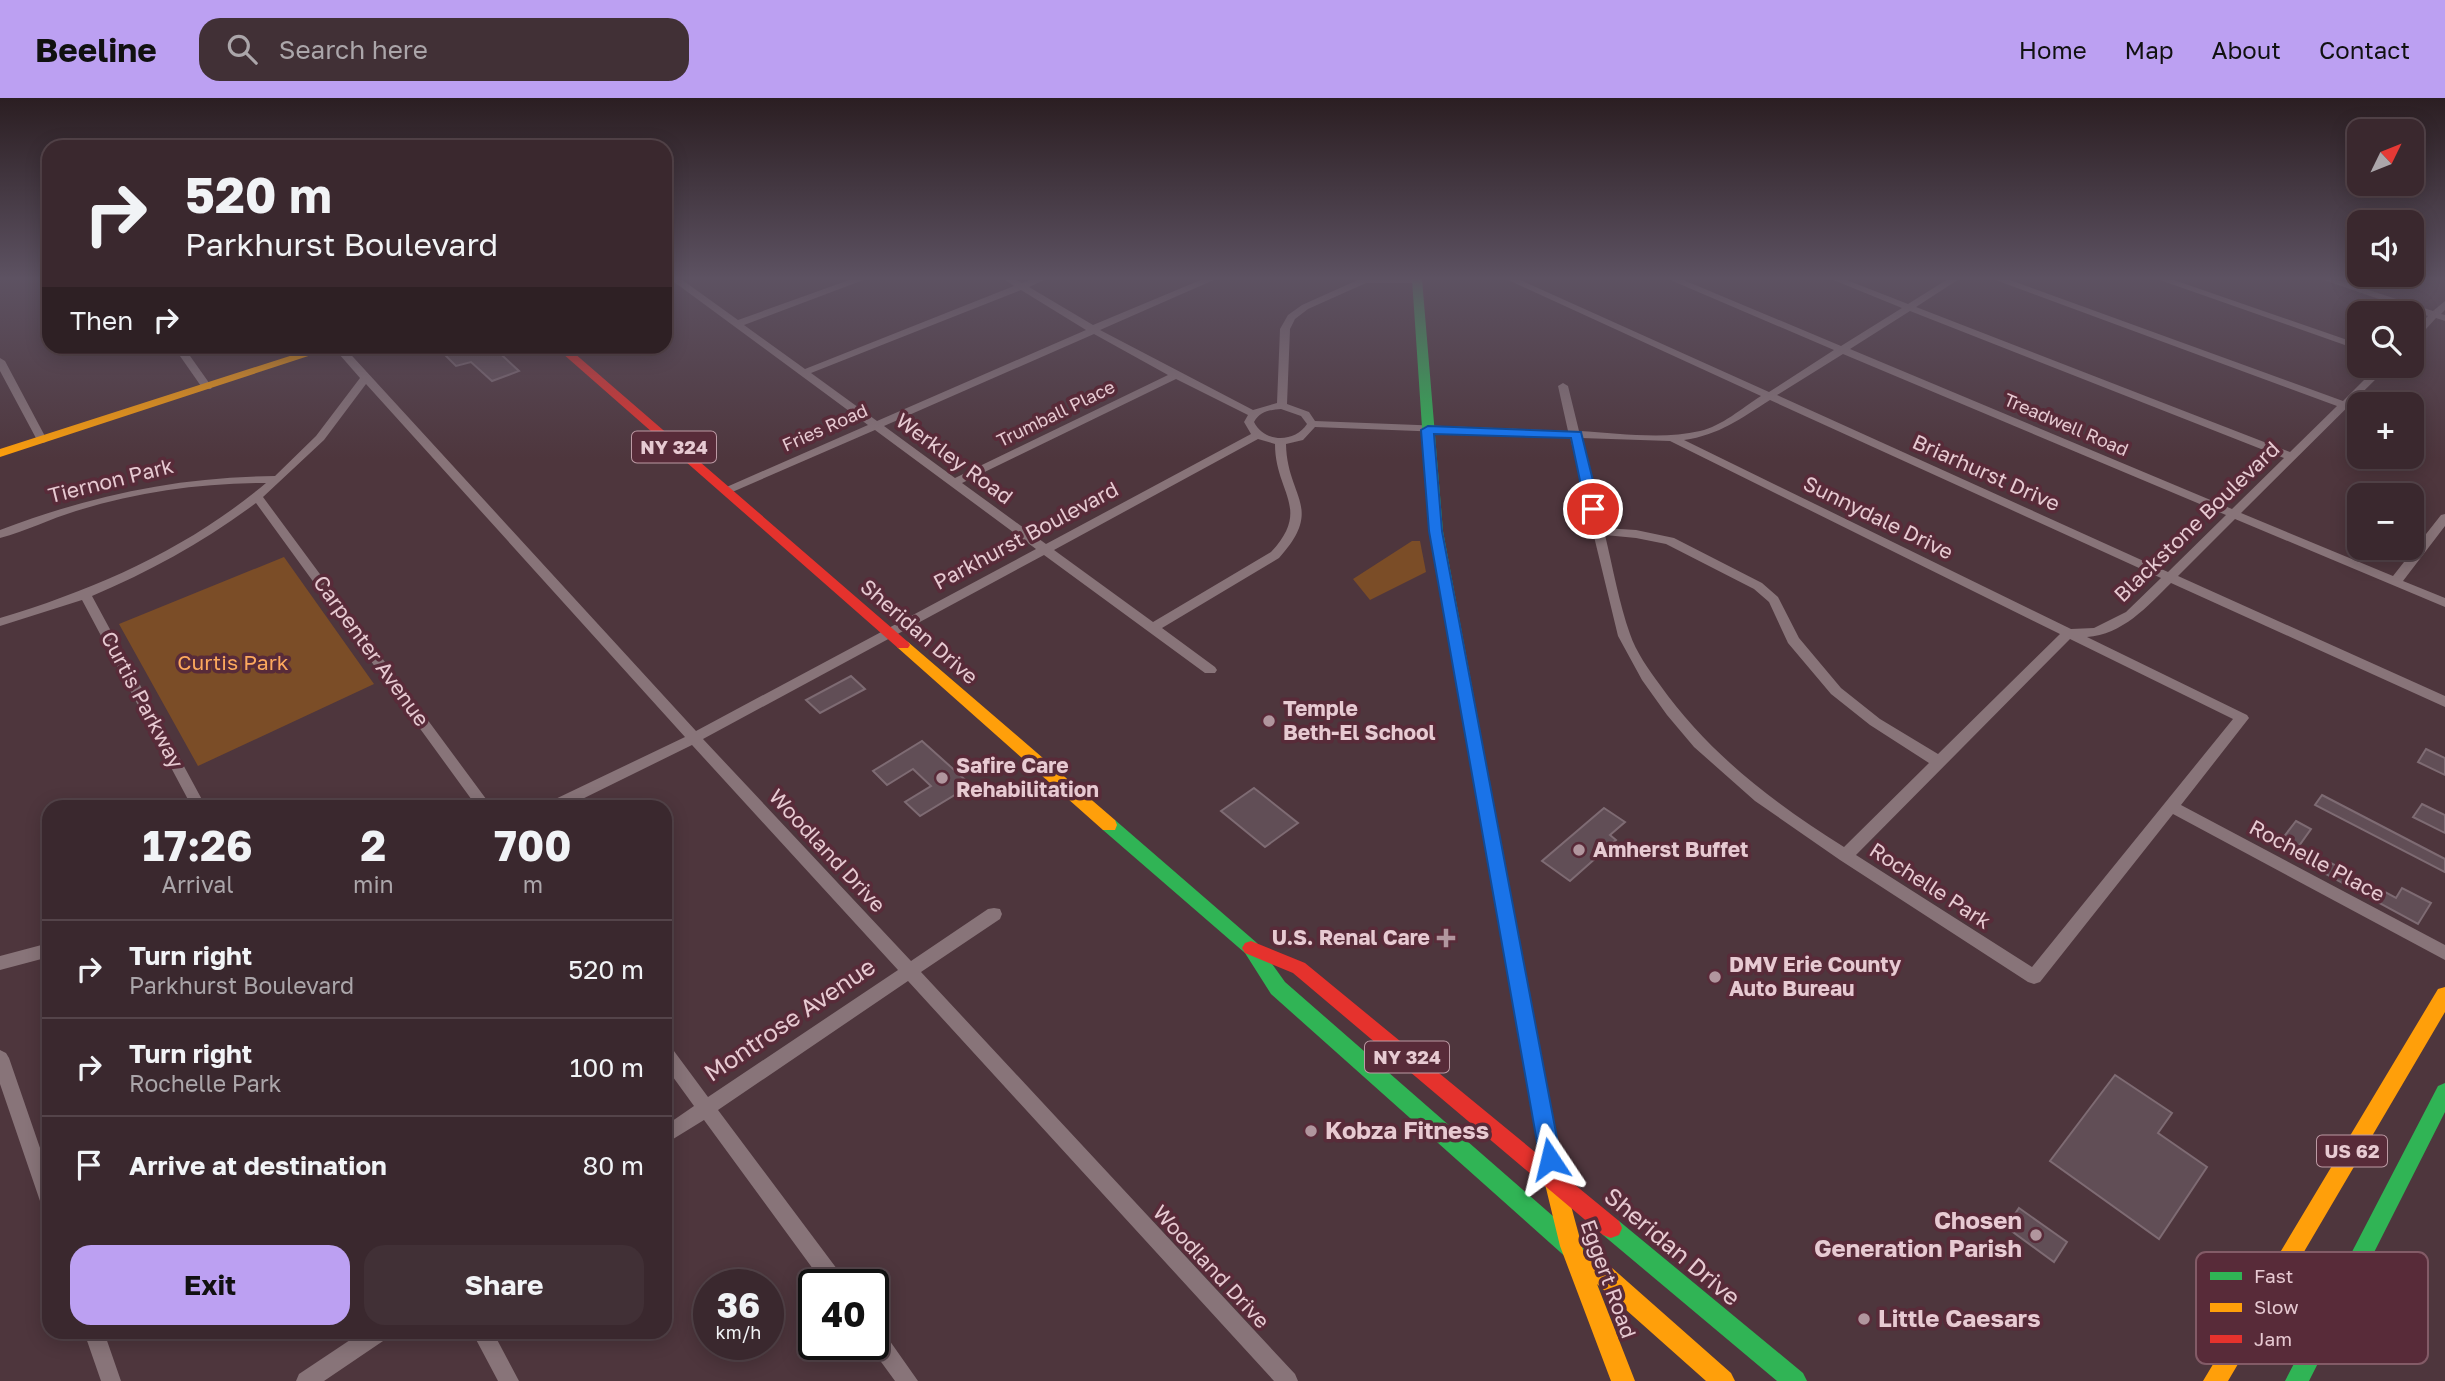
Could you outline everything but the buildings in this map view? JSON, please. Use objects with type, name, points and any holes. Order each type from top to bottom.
[{"type":"main road","name":"Eggert Road","points":[[1421,339],[1436,531],[1554,1180],[1571,1246],[1623,1381]]},
{"type":"main road","points":[[0,453],[310,354]]},
{"type":"main road","name":"Sheridan Drive","points":[[568,354],[1251,948],[1278,988],[1723,1381]]},
{"type":"main road","name":"Sheridan Drive","points":[[1251,948],[1299,968],[1795,1381]]},
{"type":"main road","name":"US 62","points":[[2292,1252],[2445,995]]},
{"type":"main road","name":"US 62","points":[[2363,1252],[2445,1092]]},
{"type":"main road","name":"US 62","points":[[2215,1381],[2225,1364]]},
{"type":"main road","name":"US 62","points":[[2297,1381],[2306,1364]]},
{"type":"street","name":"Werkley Road","points":[[757,339],[1210,670]]},
{"type":"street","points":[[803,373],[890,339]]},
{"type":"street","name":"Fries Road","points":[[726,491],[1072,339]]},
{"type":"street","points":[[1108,339],[1174,376],[1254,414]]},
{"type":"street","points":[[1282,406],[1285,339]]},
{"type":"street","name":"Briarhurst Drive","points":[[1644,339],[2445,702]]},
{"type":"street","name":"Treadwell Road","points":[[1816,339],[2445,603]]},
{"type":"street","points":[[1311,424],[1672,438],[1713,430],[1860,339]]},
{"type":"street","points":[[1988,339],[2292,457]]},
{"type":"street","points":[[2162,339],[2344,405]]},
{"type":"street","points":[[184,354],[207,387]]},
{"type":"street","name":"Woodland Drive","points":[[342,354],[1288,1381]]},
{"type":"street","points":[[0,360],[42,440]]},
{"type":"street","name":"Trumball Place","points":[[953,483],[1174,376]]},
{"type":"street","points":[[0,622],[85,594],[172,554],[257,496],[277,479],[327,430],[365,378]]},
{"type":"street","name":"Blackstone Boulevard","points":[[2068,633],[2096,632],[2132,615],[2372,378]]},
{"type":"street","name":"Rochelle Park","points":[[1563,386],[1624,636],[1639,667],[1667,709],[1711,758],[1744,787],[1845,856],[2034,977],[2242,718],[2068,633]]},
{"type":"street","points":[[1282,406],[1305,414],[1311,424],[1305,435],[1280,441],[1258,435],[1249,427],[1254,414],[1266,408],[1282,406]]},
{"type":"street","name":"Parkhurst Boulevard","points":[[566,800],[694,738],[1258,435]]},
{"type":"street","name":"Sunnydale Drive","points":[[1672,438],[2068,633]]},
{"type":"street","points":[[1153,628],[1275,555],[1291,539],[1298,520],[1298,511],[1287,479],[1280,441]]},
{"type":"street","name":"Tiernon Park","points":[[0,534],[52,514],[145,488],[193,481],[277,479]]},
{"type":"street","name":"Carpenter Avenue","points":[[257,496],[480,800]]},
{"type":"street","points":[[2395,582],[2445,518]]},
{"type":"street","points":[[1598,531],[1636,534],[1670,541],[1758,586],[1774,600],[1793,640],[1836,691],[1875,722],[1939,762]]},
{"type":"street","name":"Curtis Parkway","points":[[85,594],[196,800]]},
{"type":"street","points":[[1845,856],[2068,633]]},
{"type":"street","name":"Rochelle Place","points":[[2170,806],[2445,953]]},
{"type":"street","name":"Montrose Avenue","points":[[672,1131],[994,914]]},
{"type":"street","points":[[0,963],[42,952]]},
{"type":"street","points":[[0,1058],[42,1181]]},
{"type":"street","points":[[672,1062],[825,1269]]},
{"type":"street","points":[[96,1339],[111,1381]]},
{"type":"street","points":[[306,1381],[369,1339]]},
{"type":"street","points":[[486,1339],[509,1381]]},
{"type":"street","points":[[889,1355],[908,1381]]},
{"type":"green space","points":[[1412,541],[1420,541],[1426,572],[1370,600],[1353,579]]},
{"type":"green space","name":"Curtis Park","points":[[284,557],[374,684],[198,766],[119,624]]},
{"type":"traffic: fast","points":[[1422,339],[1436,531],[1510,939]]},
{"type":"traffic: fast","points":[[1109,825],[1251,948],[1278,988],[1586,1260]]},
{"type":"traffic: fast","points":[[2363,1252],[2445,1092]]},
{"type":"traffic: fast","points":[[1611,1228],[1795,1381]]},
{"type":"traffic: fast","points":[[2297,1381],[2306,1364]]},
{"type":"traffic: slow","points":[[0,453],[309,354]]},
{"type":"traffic: slow","points":[[903,645],[1109,825]]},
{"type":"traffic: slow","points":[[1510,939],[1554,1180],[1571,1246],[1623,1381]]},
{"type":"traffic: slow","points":[[2292,1252],[2445,995]]},
{"type":"traffic: slow","points":[[1586,1260],[1723,1381]]},
{"type":"traffic: slow","points":[[2215,1381],[2225,1364]]},
{"type":"traffic: jam","points":[[568,354],[903,645]]},
{"type":"traffic: jam","points":[[1251,948],[1299,968],[1611,1228]]},
{"type":"place","name":"Temple Beth-El School","points":[[1269,721]]},
{"type":"place","name":"Safire Care Rehabilitation","points":[[942,778]]},
{"type":"place","name":"Amherst Buffet","points":[[1579,850]]},
{"type":"place","name":"U.S. Renal Care","points":[[1446,938]]},
{"type":"place","name":"DMV Erie County Auto Bureau","points":[[1715,977]]},
{"type":"place","name":"Kobza Fitness","points":[[1311,1131]]},
{"type":"place","name":"Chosen Generation Parish","points":[[2036,1235]]},
{"type":"place","name":"Little Caesars","points":[[1864,1319]]},
{"type":"route","points":[[1550,1159],[1436,531],[1428,430],[1577,435],[1593,509]]}]
